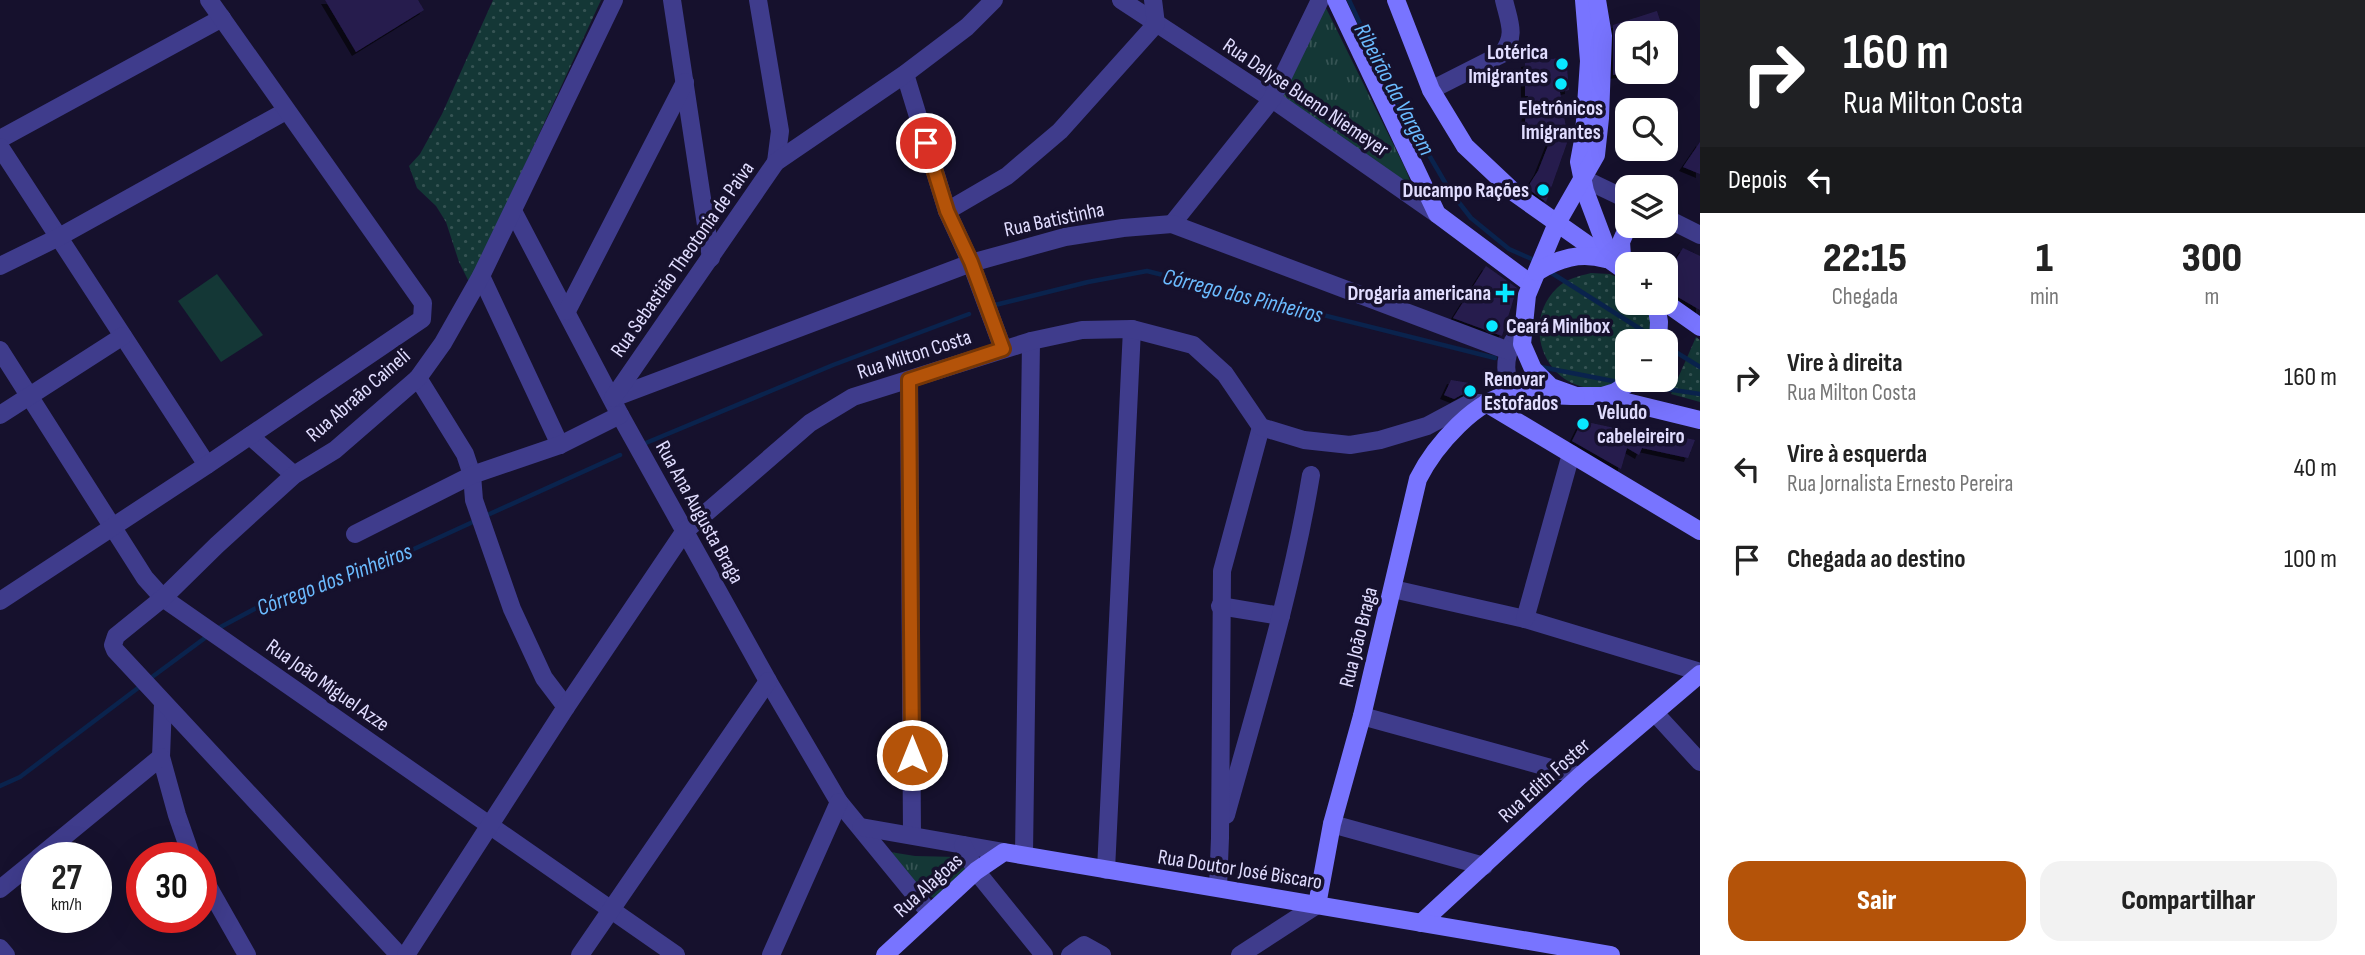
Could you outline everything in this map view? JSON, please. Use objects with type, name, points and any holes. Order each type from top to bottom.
[{"type":"street","points":[[0,601],[207,465],[422,318],[423,303],[209,0]]},
{"type":"street","name":"Rua Abraão Caineli","points":[[163,702],[115,650],[113,645],[116,636],[163,598],[294,475],[335,450],[418,378],[443,343],[481,275],[614,0]]},
{"type":"street","points":[[672,0],[710,258]]},
{"type":"street","name":"Rua Sebastião Theotonia de Paiva","points":[[616,406],[710,258],[776,162],[905,74],[967,27],[994,0]]},
{"type":"street","name":"Rua Dalyse Bueno Niemeyer","points":[[1121,0],[1272,99],[1437,214],[1531,284]]},
{"type":"street","points":[[947,211],[1007,176],[1060,131],[1156,24],[1153,0]]},
{"type":"street","points":[[1172,224],[1272,99],[1320,0]]},
{"type":"street","points":[[1336,0],[1437,214]]},
{"type":"street","points":[[1396,0],[1432,90],[1465,146],[1516,194],[1615,264]]},
{"type":"street","points":[[1432,90],[1502,54],[1509,44],[1511,32],[1504,0]]},
{"type":"street","points":[[1584,0],[1590,61],[1579,162],[1582,178],[1615,256]]},
{"type":"street","points":[[1576,396],[1551,387],[1533,369],[1522,344],[1523,320],[1531,284],[1558,223],[1596,155],[1603,36],[1597,0]]},
{"type":"street","points":[[762,2],[780,131],[776,162]]},
{"type":"street","points":[[0,139],[222,18]]},
{"type":"street","points":[[905,74],[947,211],[971,262],[1003,349]]},
{"type":"street","points":[[566,311],[685,82]]},
{"type":"street","points":[[0,266],[59,237],[286,111]]},
{"type":"street","points":[[0,147],[207,465]]},
{"type":"street","points":[[1582,178],[1615,194]]},
{"type":"street","name":"Rua Ana Augusta Braga","points":[[513,211],[684,532],[839,802],[929,912]]},
{"type":"street","name":"Rua Batistinha","points":[[355,534],[473,486],[560,445],[616,406],[971,262],[1065,237],[1172,224],[1508,351]]},
{"type":"street","points":[[1678,224],[1700,234]]},
{"type":"street","points":[[1531,284],[1550,264],[1574,256],[1599,257],[1615,265]]},
{"type":"street","points":[[481,275],[560,445]]},
{"type":"street","points":[[1678,311],[1700,327]]},
{"type":"street","points":[[1508,416],[1506,407],[1513,394],[1505,372],[1508,351],[1523,320]]},
{"type":"street","points":[[1105,870],[1132,329]]},
{"type":"street","name":"Rua Milton Costa","points":[[406,955],[566,707],[684,532],[810,422],[853,397],[1003,349],[1082,330],[1132,329],[1194,345],[1226,374],[1261,427]]},
{"type":"street","points":[[0,415],[123,336]]},
{"type":"street","points":[[1024,855],[1031,341]]},
{"type":"street","name":"Rua João Miguel Azze","points":[[0,350],[145,578],[163,598],[676,955]]},
{"type":"street","points":[[418,378],[465,454],[512,609],[544,678],[566,707]]},
{"type":"street","points":[[909,380],[912,835]]},
{"type":"street","points":[[1602,396],[1615,392]]},
{"type":"street","points":[[1218,887],[1222,571],[1261,427],[1304,440],[1350,445],[1380,440],[1427,426],[1470,403],[1486,403],[1513,394],[1602,396],[1700,420]]},
{"type":"street","points":[[1486,403],[1700,531]]},
{"type":"street","name":"Rua João Braga","points":[[1317,905],[1332,824],[1362,716],[1418,479],[1435,452],[1457,427],[1486,403]]},
{"type":"street","points":[[250,436],[294,475]]},
{"type":"street","points":[[1525,619],[1571,454]]},
{"type":"street","points":[[1220,838],[1281,616],[1311,475]]},
{"type":"street","points":[[1393,589],[1525,619],[1700,673]]},
{"type":"street","points":[[1220,606],[1281,616]]},
{"type":"street","name":"Rua Edith Foster","points":[[1421,923],[1580,776],[1700,673]]},
{"type":"street","points":[[580,955],[768,681]]},
{"type":"street","points":[[163,702],[161,757],[186,842]]},
{"type":"street","points":[[163,702],[399,955]]},
{"type":"street","points":[[1655,713],[1700,762]]},
{"type":"street","points":[[1362,716],[1580,776]]},
{"type":"street","points":[[57,842],[161,757]]},
{"type":"street","points":[[771,955],[839,802]]},
{"type":"street","points":[[1332,824],[1484,866]]},
{"type":"street","name":"Rua Doutor José Biscaro","points":[[861,827],[1611,955]]},
{"type":"street","points":[[963,845],[976,871],[1044,955]]},
{"type":"street","name":"Rua Alagoas","points":[[885,955],[976,871],[1004,852]]},
{"type":"street","points":[[0,889],[21,872]]},
{"type":"street","points":[[217,902],[247,955]]},
{"type":"street","points":[[1240,955],[1317,905]]},
{"type":"street","points":[[1070,955],[1084,945],[1102,955]]},
{"type":"street","points":[[0,948],[6,955]]},
{"type":"green space","points":[[493,0],[601,0],[470,284],[459,262],[446,222],[436,206],[417,188],[409,166],[420,154],[442,114]]},
{"type":"green space","points":[[1324,4],[1406,170],[1415,194],[1281,98]]},
{"type":"green space","points":[[1591,273],[1615,276],[1615,315],[1650,315],[1651,329],[1615,329],[1615,384],[1610,386],[1591,388],[1574,384],[1560,375],[1549,363],[1542,349],[1539,333],[1546,302],[1557,288]]},
{"type":"green space","points":[[217,274],[263,335],[221,362],[178,301]]},
{"type":"green space","points":[[1696,337],[1700,340],[1700,402],[1671,394],[1678,392],[1678,378]]},
{"type":"green space","points":[[884,851],[915,856],[958,857],[967,868],[935,899],[921,890]]},
{"type":"building","points":[[325,0],[418,0],[424,10],[356,52]]},
{"type":"building","points":[[1657,11],[1660,21],[1626,21]]},
{"type":"building","points":[[1615,24],[1613,75],[1613,25]]},
{"type":"building","points":[[1566,57],[1569,90],[1560,92],[1568,140],[1546,202],[1527,188],[1538,171],[1553,133],[1524,130],[1528,96],[1525,96],[1525,63]]},
{"type":"building","points":[[1700,142],[1700,174],[1683,167]]},
{"type":"building","points":[[1683,248],[1700,256],[1700,310],[1678,297],[1678,256]]},
{"type":"building","points":[[1486,266],[1517,288],[1502,336],[1453,318]]},
{"type":"building","points":[[1451,380],[1475,384],[1475,392],[1465,393],[1454,399],[1444,395]]},
{"type":"building","points":[[1582,421],[1633,432],[1661,433],[1695,440],[1688,458],[1642,448],[1639,455],[1627,448],[1621,469],[1572,441]]},
{"type":"waterway","name":"Ribeirão da Vargem","points":[[1349,0],[1391,90],[1450,191],[1471,218],[1509,249],[1534,260]]},
{"type":"waterway","name":"Córrego dos Pinheiros","points":[[991,306],[1088,282],[1147,271],[1495,358]]},
{"type":"waterway","name":"Ribeirão da Vargem","points":[[1550,272],[1640,329]]},
{"type":"waterway","name":"Córrego dos Pinheiros","points":[[641,445],[833,365],[969,314]]},
{"type":"waterway","name":"Ribeirão da Vargem","points":[[1678,353],[1700,367]]},
{"type":"waterway","name":"Córrego dos Pinheiros","points":[[1541,367],[1615,381]]},
{"type":"waterway","name":"Córrego dos Pinheiros","points":[[1678,391],[1700,394]]},
{"type":"waterway","name":"Córrego dos Pinheiros","points":[[483,517],[620,455]]},
{"type":"waterway","name":"Córrego dos Pinheiros","points":[[215,630],[275,598],[403,554],[475,521]]},
{"type":"waterway","name":"Córrego dos Pinheiros","points":[[148,680],[209,635]]},
{"type":"waterway","name":"Córrego dos Pinheiros","points":[[0,786],[20,777],[142,685]]},
{"type":"place","name":"Lotérica Imigrantes","points":[[1562,64]]},
{"type":"place","name":"Eletrônicos Imigrantes","points":[[1561,84]]},
{"type":"place","name":"Ducampo Rações","points":[[1543,190]]},
{"type":"place","name":"Drogaria americana","points":[[1505,293]]},
{"type":"place","name":"Ceará Minibox","points":[[1492,326]]},
{"type":"place","name":"Renovar Estofados","points":[[1470,391]]},
{"type":"place","name":"Veludo cabeleireiro","points":[[1583,424]]},
{"type":"route","points":[[912,755],[909,380],[1003,349],[971,262],[947,211],[926,143]]}]
